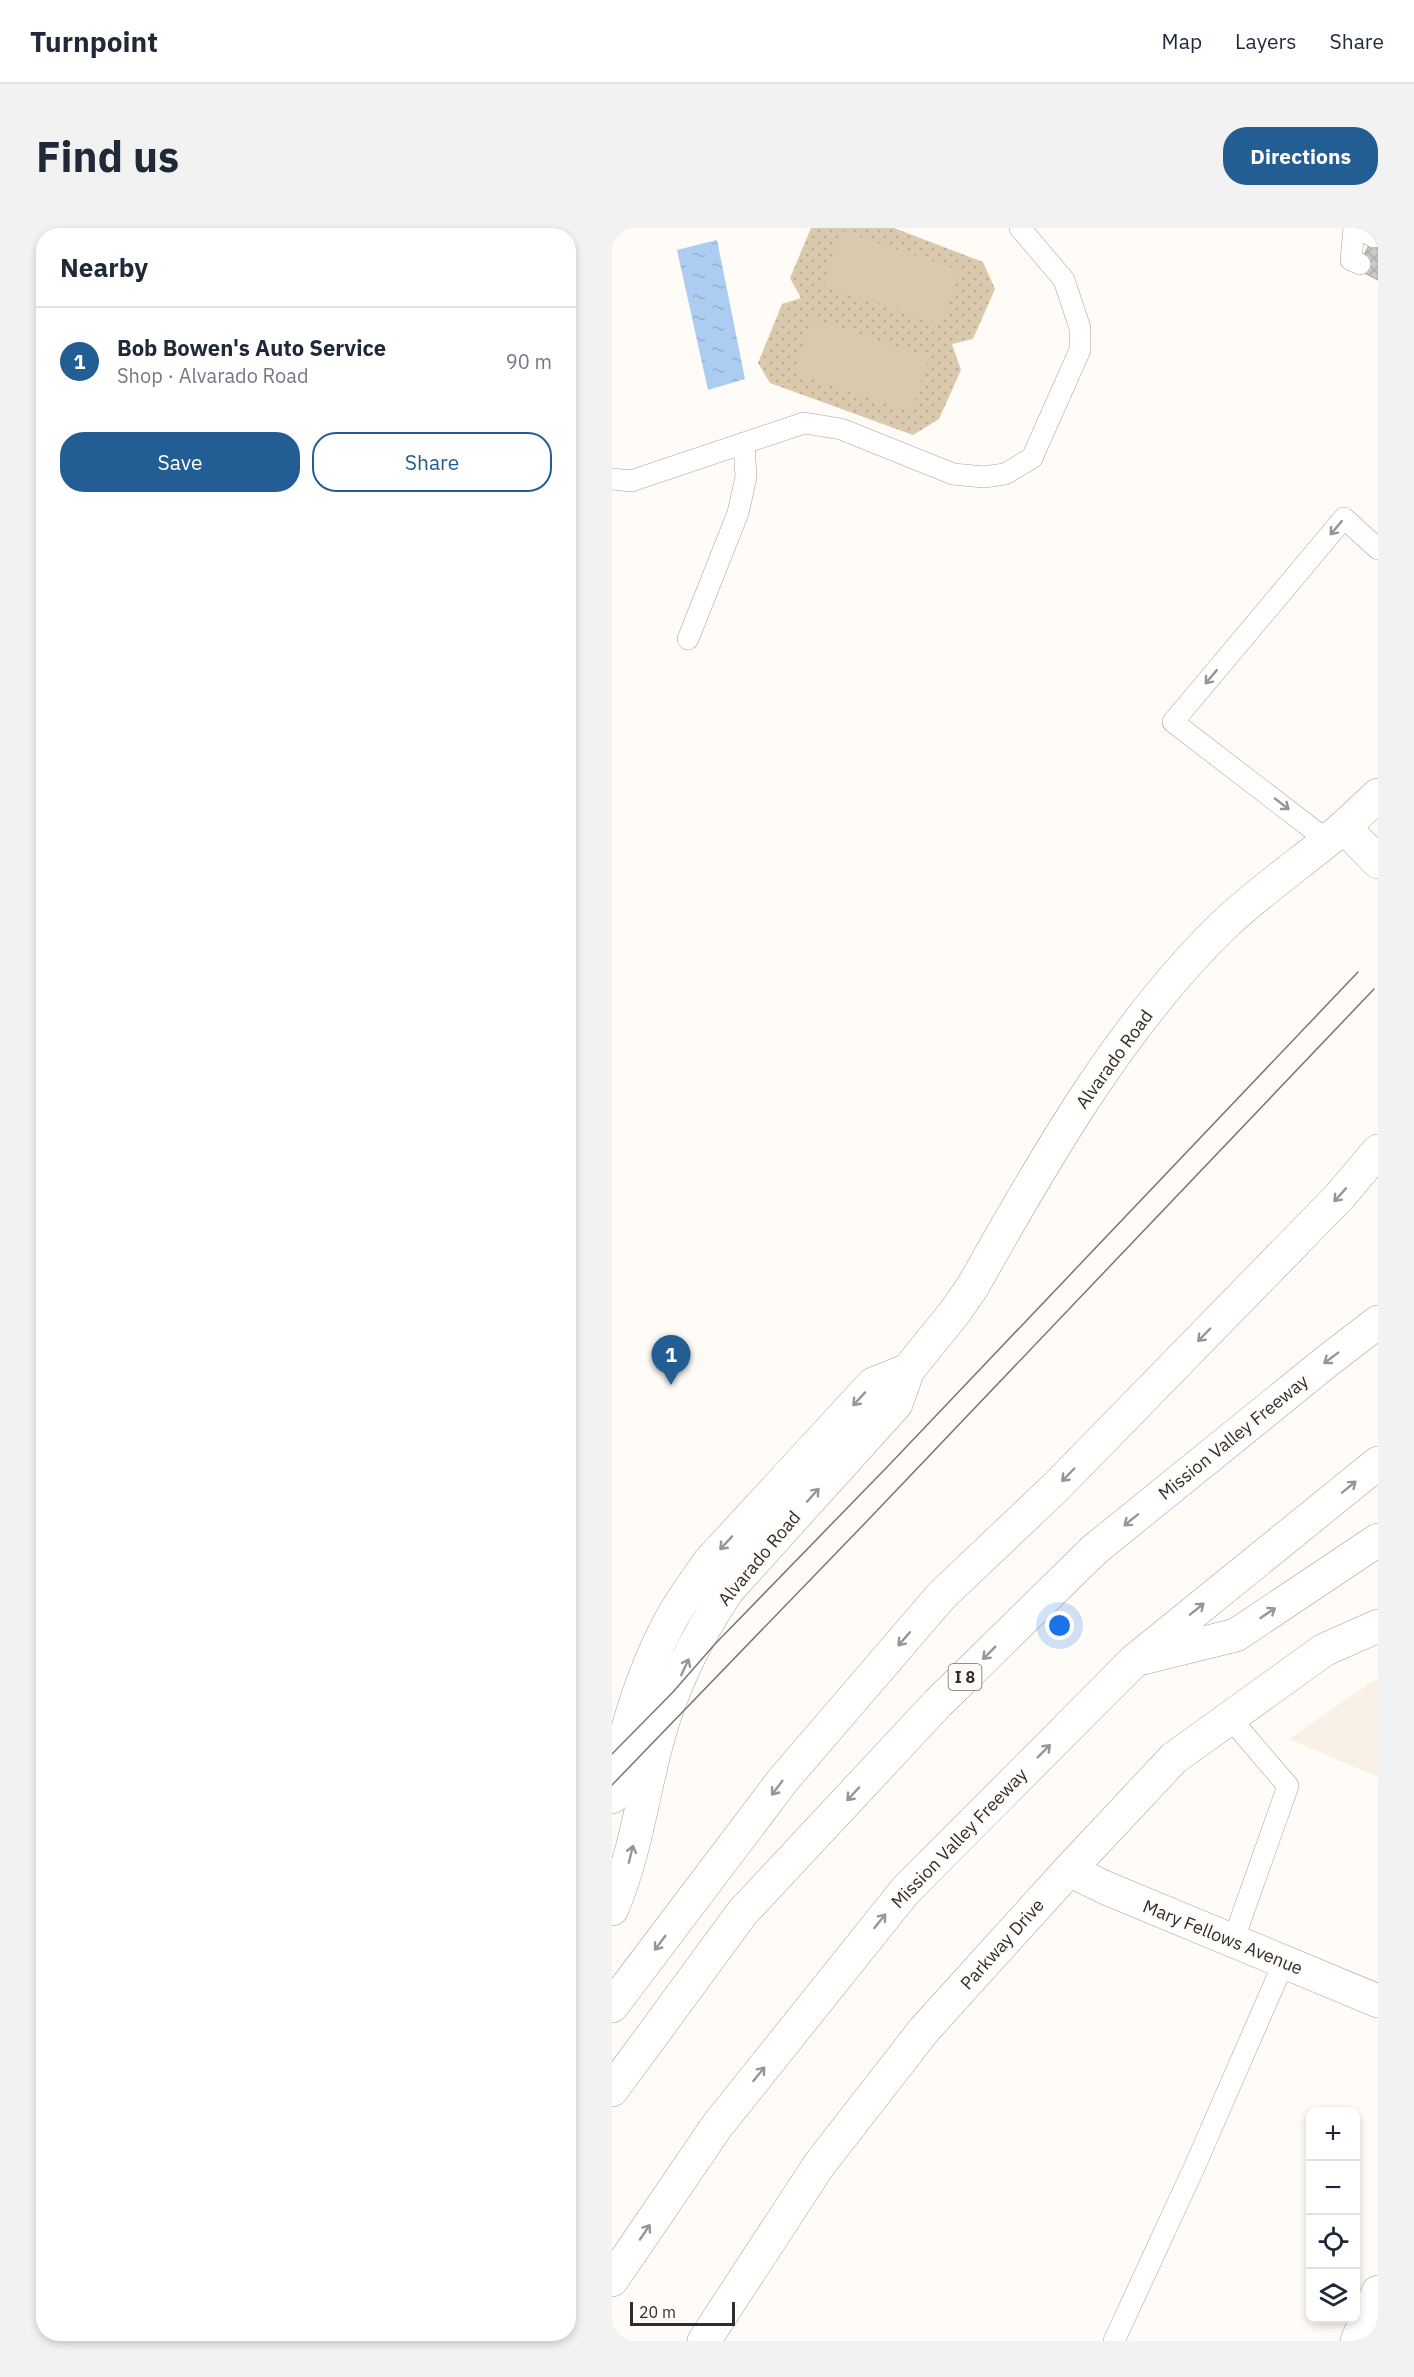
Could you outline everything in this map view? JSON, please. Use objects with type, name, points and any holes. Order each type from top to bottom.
[{"type":"main road","name":"Alvarado Road","points":[[612,1909],[628,1867],[673,1692],[707,1620],[728,1590],[896,1404],[908,1370],[973,1286],[1083,1100],[1184,967],[1229,921],[1336,834],[1378,795]]},
{"type":"main road","points":[[1336,834],[1378,862]]},
{"type":"main road","points":[[612,2006],[783,1779],[942,1595],[1057,1486],[1340,1196],[1378,1151]]},
{"type":"main road","name":"Mission Valley Freeway","points":[[612,2090],[742,1913],[938,1703],[1094,1550],[1378,1322]]},
{"type":"main road","name":"Alvarado Road","points":[[612,1797],[640,1689],[669,1623],[688,1591],[709,1562],[873,1384],[908,1370]]},
{"type":"main road","name":"Mission Valley Freeway","points":[[612,2280],[717,2126],[905,1891],[1135,1660],[1378,1463]]},
{"type":"main road","points":[[1135,1660],[1236,1635],[1378,1540]]},
{"type":"main road","name":"Parkway Drive","points":[[704,2341],[819,2165],[924,2030],[1174,1758],[1324,1650],[1378,1626]]},
{"type":"main road","name":"Mary Fellows Avenue","points":[[1069,1870],[1106,1888],[1378,2001]]},
{"type":"main road","points":[[1357,2341],[1378,2292]]},
{"type":"lane","points":[[612,479],[631,481],[804,423],[841,429],[953,474],[984,477],[1005,474],[1032,458],[1080,350],[1080,328],[1064,280],[1020,228]]},
{"type":"lane","points":[[1360,264],[1351,260],[1362,231]]},
{"type":"lane","points":[[688,639],[738,513],[746,477],[744,443]]},
{"type":"lane","points":[[1336,834],[1173,722],[1344,518],[1378,549]]},
{"type":"lane","points":[[1230,1718],[1288,1786],[1233,1941]]},
{"type":"lane","points":[[1114,2341],[1194,2168],[1284,1962]]},
{"type":"shaded area","points":[[811,228],[894,228],[983,262],[995,289],[973,339],[952,344],[961,370],[939,419],[913,435],[770,383],[758,363],[782,304],[801,298],[790,278]]},
{"type":"shaded area","points":[[842,231],[959,270],[941,324],[824,285]]},
{"type":"shaded area","points":[[812,319],[929,358],[911,411],[794,373]]},
{"type":"shaded area","points":[[1378,1678],[1378,1777],[1289,1739],[1371,1682]]},
{"type":"water","points":[[717,240],[745,379],[708,390],[677,250]]},
{"type":"building","points":[[1378,228],[1378,280],[1357,269]]},
{"type":"tram line","points":[[612,1754],[1358,972]]},
{"type":"tram line","points":[[612,1785],[1374,989]]},
{"type":"place","name":"Bob Bowen's Auto Service","points":[[671,1385]]}]
